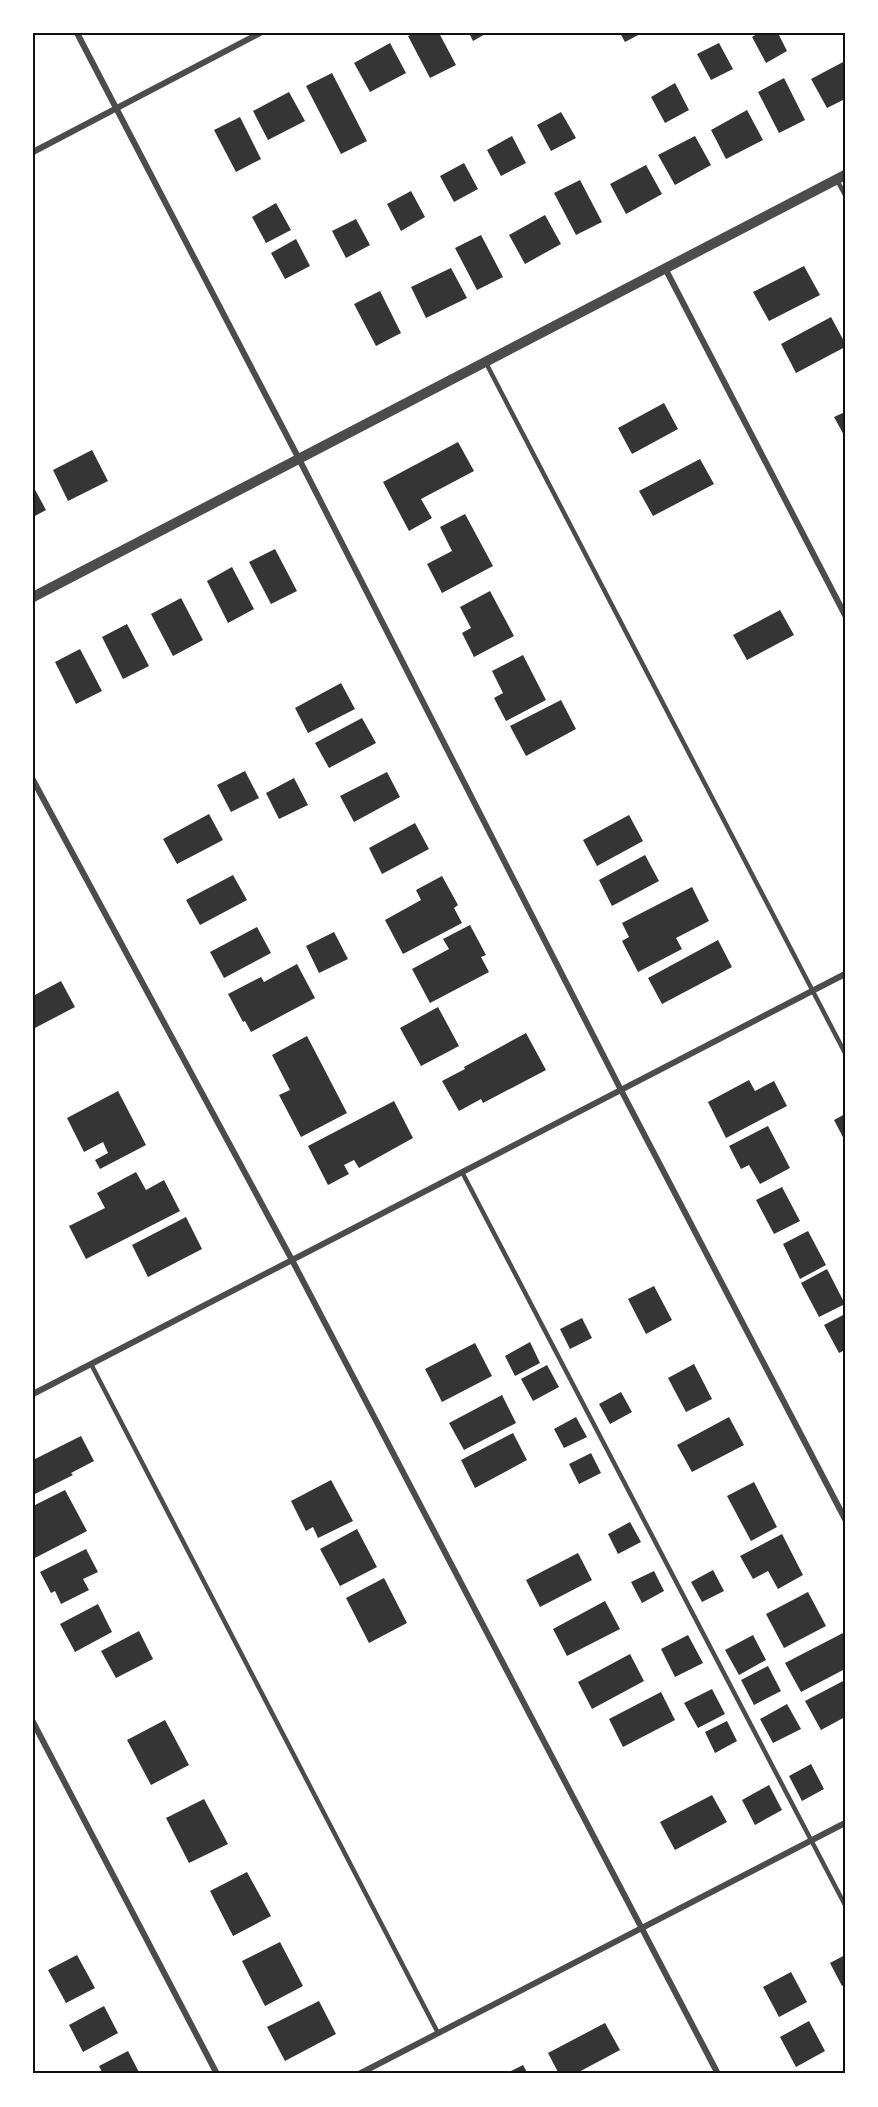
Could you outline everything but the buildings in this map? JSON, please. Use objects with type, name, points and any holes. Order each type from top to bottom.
[{"type":"street","points":[[77,33],[299,459],[621,1090],[845,1519]]},
{"type":"street","points":[[33,152],[260,33]]},
{"type":"street","points":[[33,597],[485,361],[666,270],[841,177]]},
{"type":"street","points":[[666,270],[845,615]]},
{"type":"street","points":[[33,780],[292,1260],[718,2074]]},
{"type":"street","points":[[33,1394],[845,974]]},
{"type":"street","points":[[33,1722],[218,2074]]},
{"type":"street","points":[[359,2074],[845,1823]]},
{"type":"lane","points":[[841,177],[845,195]]},
{"type":"lane","points":[[485,361],[845,1053]]},
{"type":"lane","points":[[462,1172],[845,1905]]},
{"type":"lane","points":[[91,1364],[438,2033]]}]
